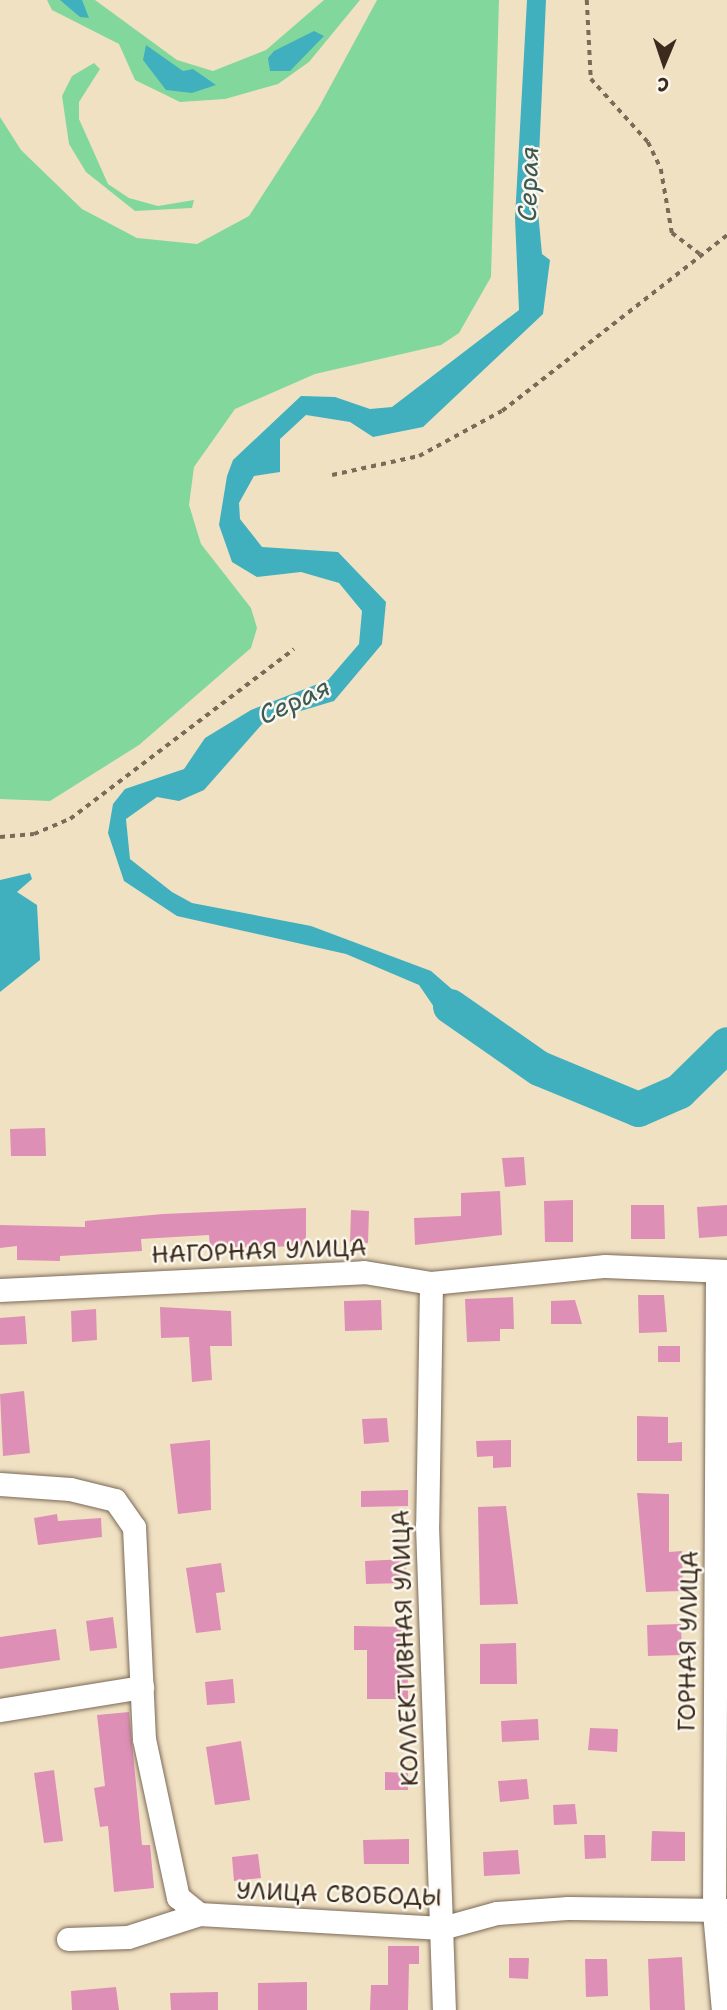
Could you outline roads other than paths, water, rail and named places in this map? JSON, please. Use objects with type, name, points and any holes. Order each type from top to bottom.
[{"type":"street","name":"НАГОРНАЯ УЛИЦА","points":[[0,1290],[364,1272],[432,1283],[606,1266],[722,1272]]},
{"type":"street","name":"ГОРНАЯ УЛИЦА","points":[[722,1272],[720,1911],[723,2010]]},
{"type":"street","name":"КОЛЛЕКТИВНАЯ УЛИЦА","points":[[432,1283],[427,1525],[444,2010]]},
{"type":"street","points":[[0,1484],[69,1489],[115,1500],[134,1527],[144,1740],[178,1897],[199,1914]]},
{"type":"street","points":[[0,1710],[142,1687]]},
{"type":"street","name":"УЛИЦА СВОБОДЫ","points":[[199,1914],[442,1928],[497,1913],[568,1908],[720,1911]]},
{"type":"street","points":[[68,1939],[128,1937],[199,1914]]},
{"type":"water","points":[[60,0],[82,0],[89,18],[80,17]]},
{"type":"water","points":[[527,0],[546,0],[537,201],[542,254],[550,260],[543,314],[423,427],[373,437],[350,422],[306,415],[280,439],[280,472],[254,476],[239,503],[240,519],[262,547],[338,552],[386,602],[382,644],[334,701],[264,722],[204,790],[179,801],[157,797],[126,819],[130,859],[172,892],[192,903],[311,926],[431,971],[492,1024],[485,1039],[434,1007],[419,985],[346,954],[177,916],[124,881],[108,833],[113,804],[125,789],[184,769],[205,738],[251,710],[328,680],[359,644],[362,611],[339,583],[301,572],[257,577],[232,562],[219,525],[227,476],[233,460],[301,396],[335,397],[370,409],[392,407],[519,310],[515,218]]},
{"type":"water","points":[[314,31],[324,36],[290,71],[270,71],[268,58],[274,51]]},
{"type":"water","points":[[146,45],[183,71],[193,69],[216,85],[192,93],[166,90],[143,60]]},
{"type":"water","points":[[30,873],[32,879],[17,892],[37,905],[40,960],[0,992],[0,880]]},
{"type":"waterway","name":"Серая","points":[[450,1006],[539,1068],[638,1109],[679,1091],[727,1044]]}]
